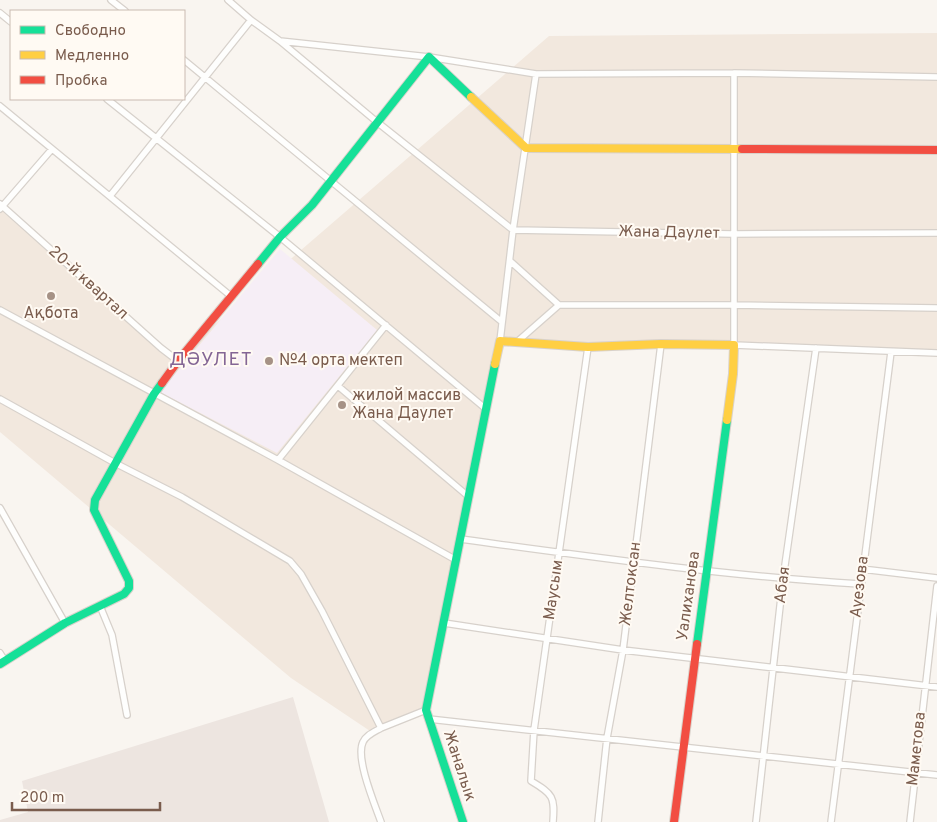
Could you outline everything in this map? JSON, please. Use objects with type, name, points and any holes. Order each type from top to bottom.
[{"type":"street","points":[[111,0],[124,10]]},
{"type":"street","points":[[228,0],[377,122],[514,230]]},
{"type":"street","points":[[0,13],[10,21]]},
{"type":"street","points":[[110,196],[251,20]]},
{"type":"street","points":[[280,41],[429,57],[536,74],[734,73],[937,76]]},
{"type":"street","points":[[0,653],[2,662],[65,623],[124,594],[129,588],[129,581],[94,510],[95,500],[115,463],[154,394],[178,361],[280,238],[332,181],[429,57]]},
{"type":"street","points":[[429,57],[526,148],[937,150]]},
{"type":"street","points":[[185,61],[502,322]]},
{"type":"street","points":[[734,73],[734,345]]},
{"type":"street","points":[[380,822],[361,761],[360,749],[363,741],[369,734],[426,710],[500,341],[536,74]]},
{"type":"street","points":[[109,100],[280,238],[486,409]]},
{"type":"street","points":[[0,106],[232,297]]},
{"type":"street","points":[[1,206],[52,149]]},
{"type":"street","name":"20-й квартал","points":[[1,206],[178,361]]},
{"type":"street","name":"Жана Даулет","points":[[514,230],[733,234],[937,233]]},
{"type":"street","points":[[510,261],[559,305],[937,308]]},
{"type":"street","points":[[518,342],[559,305]]},
{"type":"street","points":[[0,310],[278,460],[456,560]]},
{"type":"street","points":[[278,460],[386,326]]},
{"type":"street","points":[[500,341],[588,347],[661,344],[734,345],[937,353]]},
{"type":"street","name":"Желтоксан","points":[[598,822],[607,738],[623,650],[661,344]]},
{"type":"street","name":"Уалиханова","points":[[674,822],[685,746],[694,658],[733,374],[734,345]]},
{"type":"street","name":"Маусым","points":[[553,822],[554,803],[547,790],[531,781],[534,730],[588,347]]},
{"type":"street","name":"Абая","points":[[756,822],[783,580],[816,348]]},
{"type":"street","name":"Ауезова","points":[[831,822],[891,352]]},
{"type":"street","points":[[338,386],[469,497]]},
{"type":"street","points":[[0,399],[115,463],[182,497],[290,561],[301,574],[322,611],[381,728]]},
{"type":"street","points":[[0,508],[65,623]]},
{"type":"street","points":[[460,539],[634,563],[783,580],[860,584]]},
{"type":"street","points":[[862,569],[937,578]]},
{"type":"street","name":"Маметова","points":[[910,822],[924,685],[937,586]]},
{"type":"street","points":[[100,606],[112,635],[127,715]]},
{"type":"street","points":[[444,623],[623,650],[937,687]]},
{"type":"street","name":"Жаналык","points":[[426,710],[463,822]]},
{"type":"street","points":[[429,719],[937,775]]},
{"type":"shaded area","points":[[937,33],[937,352],[494,345],[429,712],[370,731],[291,678],[0,432],[0,204],[176,358],[549,36]]},
{"type":"shaded area","name":"№4 орта мектеп","points":[[280,249],[377,330],[277,453],[160,392]]},
{"type":"shaded area","points":[[293,697],[329,822],[0,822],[0,820],[28,812],[22,781]]},
{"type":"traffic: fast","points":[[258,264],[280,237],[312,205],[429,57],[471,97]]},
{"type":"traffic: fast","points":[[463,822],[426,710],[495,364]]},
{"type":"traffic: fast","points":[[0,664],[65,623],[124,594],[129,588],[129,581],[94,510],[95,500],[162,383]]},
{"type":"traffic: fast","points":[[697,644],[727,420]]},
{"type":"traffic: slow","points":[[471,97],[526,148],[742,149]]},
{"type":"traffic: slow","points":[[495,364],[500,341],[588,347],[661,344],[734,345],[733,374],[727,420]]},
{"type":"traffic: jam","points":[[742,149],[937,150]]},
{"type":"traffic: jam","points":[[162,383],[258,264]]},
{"type":"traffic: jam","points":[[674,822],[697,644]]},
{"type":"place","name":"Ақбота","points":[[51,296]]},
{"type":"place","name":"№4 орта мектеп","points":[[269,361]]},
{"type":"place","name":"жилой массив Жана Даулет","points":[[342,405]]},
{"type":"district","name":"ДӘУЛЕТ","points":[[211,360]]}]
